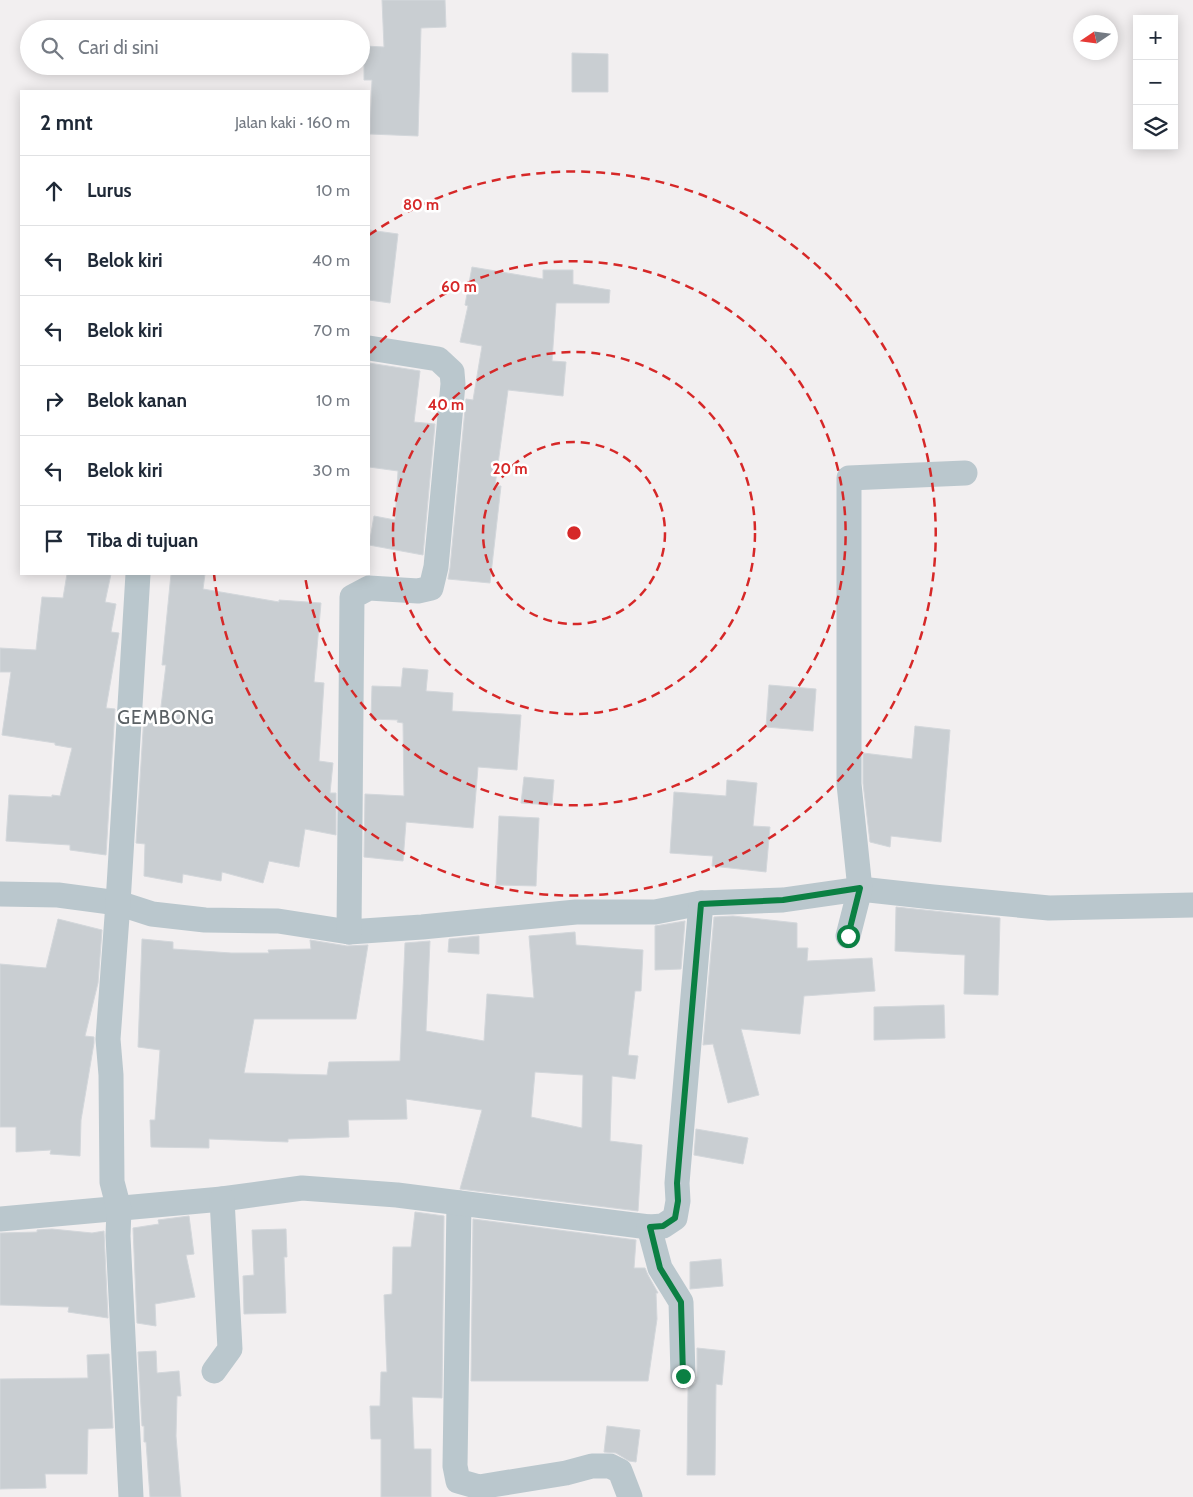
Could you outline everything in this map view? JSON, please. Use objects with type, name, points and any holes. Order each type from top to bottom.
[{"type":"street","points":[[349,932],[352,597],[369,588],[418,591],[431,588],[436,567],[453,384],[452,372],[438,359],[370,348]]},
{"type":"street","points":[[848,936],[860,888],[849,784],[848,478],[965,473]]},
{"type":"street","points":[[131,1497],[118,1236],[119,1209],[112,1182],[111,1075],[108,1039],[138,575]]},
{"type":"street","points":[[0,894],[58,894],[118,903],[152,914],[205,920],[278,921],[349,932],[576,912],[655,912],[701,904],[783,900],[860,888],[1048,908],[1193,905]]},
{"type":"street","points":[[0,1219],[222,1199],[302,1188],[397,1195],[650,1227],[663,1226],[675,1218],[678,1201],[678,1174],[701,904]]},
{"type":"street","points":[[214,1371],[230,1349],[222,1199]]},
{"type":"street","points":[[460,1203],[455,1466],[458,1480],[479,1487],[566,1473],[592,1466],[610,1466],[620,1471],[630,1497]]},
{"type":"street","points":[[650,1227],[660,1268],[681,1302],[683,1376]]},
{"type":"building","points":[[382,0],[445,0],[446,27],[421,28],[418,136],[370,134],[372,80],[364,80],[364,75],[370,75],[370,46],[384,47]]},
{"type":"building","points":[[572,53],[608,54],[608,92],[572,92]]},
{"type":"building","points":[[370,230],[398,234],[390,303],[370,300]]},
{"type":"building","points":[[472,267],[543,279],[543,270],[573,270],[573,284],[610,290],[609,303],[556,303],[552,361],[566,362],[563,396],[508,390],[495,486],[501,486],[490,583],[448,579],[466,399],[473,400],[482,346],[460,342],[468,306],[465,305]]},
{"type":"building","points":[[370,363],[420,371],[414,422],[435,424],[423,555],[370,545],[374,516],[395,520],[398,471],[370,467]]},
{"type":"building","points":[[67,575],[111,575],[105,602],[116,604],[111,632],[119,633],[106,708],[115,709],[106,855],[70,850],[70,845],[6,841],[9,795],[60,796],[72,748],[55,745],[55,743],[2,735],[11,672],[0,672],[0,648],[36,650],[42,597],[63,598]]},
{"type":"building","points":[[171,575],[205,575],[203,589],[279,602],[279,600],[321,603],[314,682],[324,683],[319,761],[333,763],[330,793],[336,793],[336,835],[305,829],[299,867],[269,861],[263,883],[222,872],[221,881],[183,874],[182,883],[144,876],[145,844],[136,843],[144,715],[160,715],[166,665],[162,665]]},
{"type":"building","points":[[403,668],[428,670],[426,691],[453,693],[452,711],[521,715],[517,770],[478,767],[473,828],[406,822],[403,861],[364,857],[365,794],[404,796],[403,723],[397,722],[398,720],[371,719],[372,686],[401,687]]},
{"type":"building","points":[[769,685],[816,689],[813,731],[766,727]]},
{"type":"building","points":[[915,726],[950,730],[941,842],[891,836],[890,847],[870,842],[863,783],[863,753],[912,759]]},
{"type":"building","points":[[524,777],[554,780],[552,805],[521,803]]},
{"type":"building","points":[[727,780],[757,783],[753,826],[770,827],[766,872],[712,866],[713,856],[670,853],[674,792],[726,796]]},
{"type":"building","points":[[499,816],[539,818],[536,886],[496,885]]},
{"type":"building","points":[[896,907],[1000,918],[998,995],[964,994],[965,955],[895,951]]},
{"type":"building","points":[[733,916],[797,923],[797,948],[808,948],[807,961],[872,958],[875,991],[804,996],[800,1034],[741,1029],[759,1095],[728,1103],[713,1044],[703,1045],[714,917]]},
{"type":"building","points":[[58,919],[102,930],[98,983],[85,1036],[94,1037],[94,1043],[81,1120],[80,1156],[50,1154],[51,1150],[16,1152],[16,1127],[0,1127],[0,964],[46,968]]},
{"type":"building","points":[[685,921],[681,969],[655,970],[655,926]]},
{"type":"building","points":[[575,932],[576,945],[643,950],[641,991],[635,991],[628,1055],[638,1056],[635,1079],[612,1076],[610,1141],[642,1145],[638,1211],[460,1189],[482,1110],[406,1099],[407,1119],[348,1120],[349,1137],[288,1139],[288,1142],[209,1139],[209,1148],[151,1147],[150,1120],[155,1120],[160,1050],[138,1047],[142,939],[173,942],[173,949],[231,953],[269,953],[268,950],[311,949],[310,940],[347,946],[368,945],[356,1019],[254,1019],[244,1073],[327,1075],[329,1062],[400,1061],[405,943],[430,941],[426,1031],[484,1041],[487,994],[534,998],[529,936]],"holes":[[[535,1072],[583,1075],[582,1128],[531,1117]]]},
{"type":"building","points":[[479,936],[479,954],[448,952],[449,939]]},
{"type":"building","points":[[944,1005],[945,1038],[874,1040],[874,1007]]},
{"type":"building","points":[[696,1129],[748,1138],[743,1164],[694,1155]]},
{"type":"building","points":[[415,1212],[444,1216],[442,1398],[412,1397],[414,1449],[431,1449],[431,1497],[381,1497],[381,1439],[371,1439],[370,1406],[380,1406],[381,1372],[387,1372],[384,1295],[392,1294],[393,1247],[411,1247]]},
{"type":"building","points":[[189,1216],[194,1254],[186,1255],[195,1297],[155,1304],[156,1326],[137,1323],[133,1228],[159,1224],[158,1220]]},
{"type":"building","points":[[473,1219],[636,1240],[634,1268],[645,1268],[658,1293],[656,1293],[657,1319],[648,1381],[471,1381]]},
{"type":"building","points":[[52,1229],[92,1233],[104,1231],[108,1318],[68,1312],[69,1307],[0,1305],[0,1233],[37,1232],[37,1230]]},
{"type":"building","points":[[286,1229],[287,1257],[284,1257],[286,1313],[244,1314],[243,1276],[254,1275],[252,1230]]},
{"type":"building","points":[[721,1259],[723,1286],[690,1289],[690,1262]]},
{"type":"building","points":[[697,1348],[725,1351],[722,1385],[716,1384],[715,1475],[687,1475],[688,1389],[695,1383],[697,1376]]},
{"type":"building","points":[[156,1351],[157,1373],[179,1371],[181,1396],[177,1396],[176,1436],[181,1497],[150,1497],[146,1442],[144,1442],[144,1426],[142,1426],[138,1352]]},
{"type":"building","points":[[109,1354],[113,1428],[88,1429],[87,1474],[45,1474],[46,1488],[0,1489],[0,1379],[88,1378],[87,1355]]},
{"type":"building","points":[[607,1426],[640,1430],[636,1462],[629,1461],[616,1453],[604,1452]]},
{"type":"district","name":"GEMBONG","points":[[166,717]]},
{"type":"route","points":[[683,1376],[681,1302],[660,1268],[650,1227],[663,1226],[675,1218],[678,1201],[677,1183],[701,904],[783,900],[860,888],[848,936]]}]
